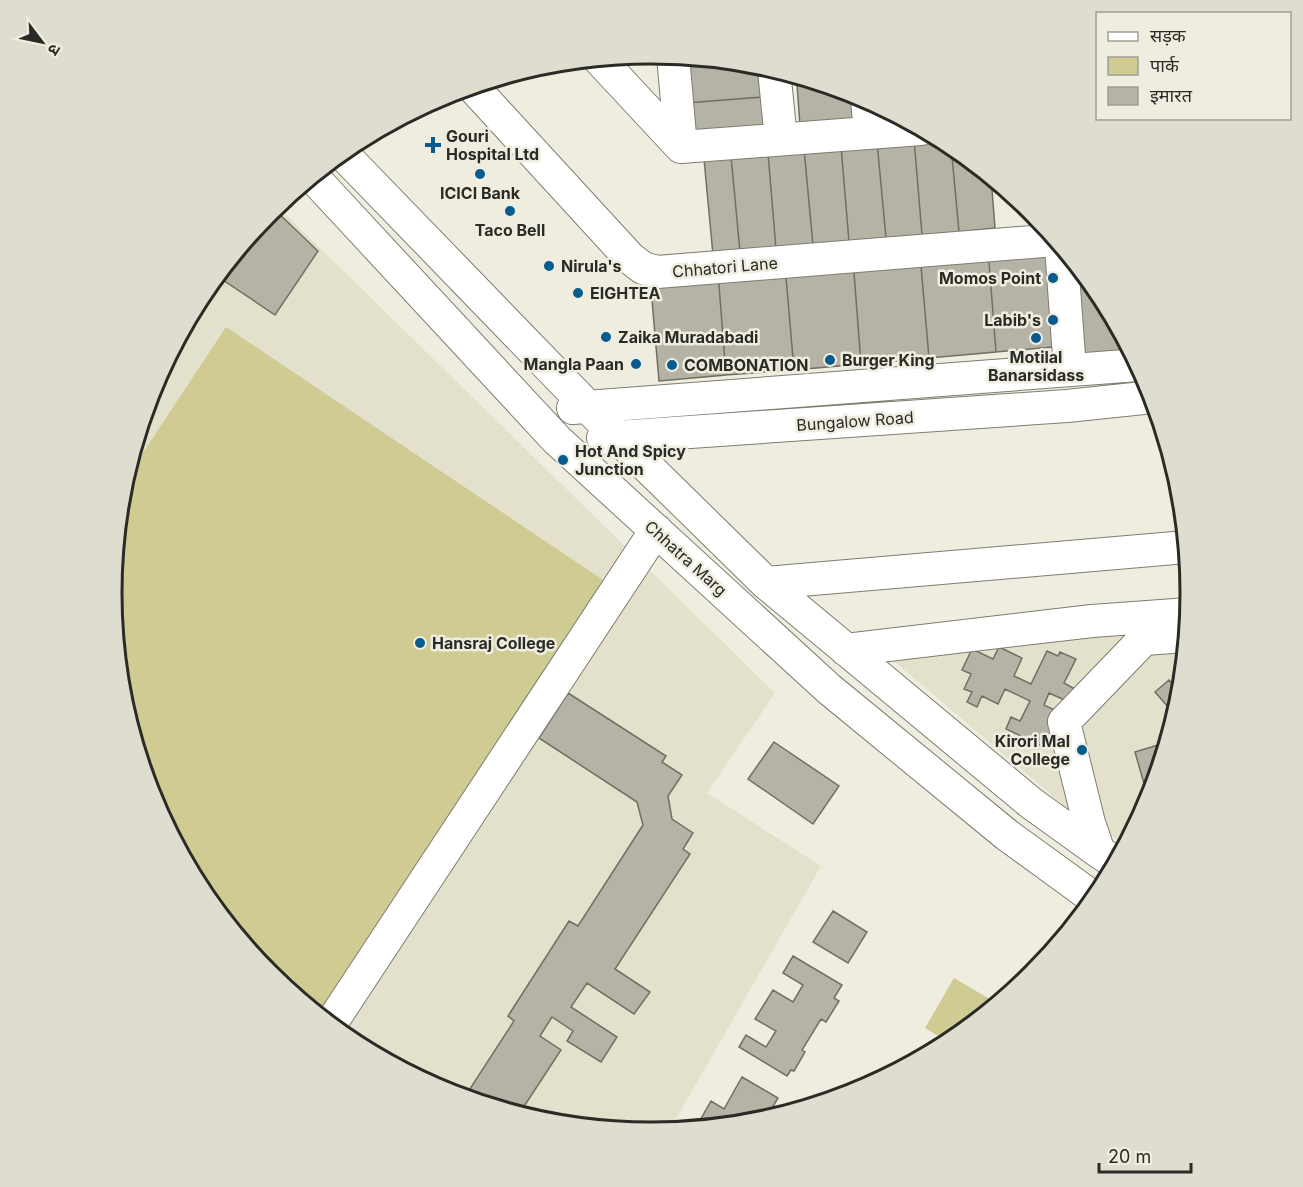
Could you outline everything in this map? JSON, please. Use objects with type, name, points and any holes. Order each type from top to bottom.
[{"type":"street","points":[[674,65],[681,147]]},
{"type":"street","points":[[606,67],[681,147]]},
{"type":"street","points":[[775,80],[781,139]]},
{"type":"street","name":"Chhatori Lane","points":[[479,94],[630,258],[643,268],[657,272],[1045,241]]},
{"type":"street","points":[[868,111],[870,132]]},
{"type":"street","points":[[681,147],[906,130]]},
{"type":"street","points":[[349,160],[586,406],[766,583],[1031,803],[1107,858]]},
{"type":"street","name":"Chhatra Marg","points":[[318,183],[557,440],[829,689],[1007,835],[1087,893]]},
{"type":"street","points":[[1062,260],[1070,370]]},
{"type":"street","points":[[534,414],[586,406],[1129,366]]},
{"type":"street","name":"Bungalow Road","points":[[557,440],[618,438],[1067,406],[1143,398]]},
{"type":"street","points":[[335,1017],[656,530]]},
{"type":"street","points":[[766,583],[1178,548]]},
{"type":"street","points":[[846,650],[1092,621],[1179,615]]},
{"type":"street","points":[[1107,858],[1089,823],[1064,722],[1144,639],[1178,637]]},
{"type":"shaded area","name":"Hansraj College","points":[[284,213],[775,693],[707,793],[821,866],[675,1121],[617,1121],[548,1112],[481,1094],[418,1068],[387,1052],[329,1013],[277,968],[232,916],[193,858],[163,796],[151,764],[133,697],[127,663],[122,594],[124,559],[127,524],[141,457],[151,423],[177,360],[193,329],[232,271]]},
{"type":"shaded area","name":"Kirori Mal College","points":[[1179,630],[1176,663],[1162,730],[1140,796],[1119,841],[1074,814],[882,651]]},
{"type":"green space","points":[[226,327],[606,582],[323,1008],[277,968],[232,916],[193,858],[163,796],[151,764],[133,697],[127,663],[122,594],[127,524],[142,455]]},
{"type":"green space","points":[[954,978],[990,999],[939,1037],[925,1028]]},
{"type":"building","points":[[683,67],[721,69],[760,76],[762,97],[686,103]]},
{"type":"building","points":[[797,86],[861,108],[864,120],[800,126]]},
{"type":"building","points":[[762,97],[764,132],[689,139],[686,103]]},
{"type":"building","points":[[921,138],[952,159],[959,232],[922,235],[914,139]]},
{"type":"building","points":[[914,139],[922,235],[886,238],[877,142]]},
{"type":"building","points":[[877,142],[886,238],[849,242],[841,146]]},
{"type":"building","points":[[841,146],[849,242],[813,245],[804,149]]},
{"type":"building","points":[[804,149],[813,245],[776,249],[768,153]]},
{"type":"building","points":[[768,153],[776,249],[740,252],[731,156]]},
{"type":"building","points":[[731,156],[740,252],[713,255],[704,159]]},
{"type":"building","points":[[952,159],[992,189],[995,228],[959,232]]},
{"type":"building","points":[[281,216],[318,251],[275,315],[225,281]]},
{"type":"building","points":[[1048,244],[1056,253],[1064,346],[996,352],[988,249]]},
{"type":"building","points":[[988,249],[996,352],[929,358],[920,255]]},
{"type":"building","points":[[920,255],[929,358],[861,364],[853,260]]},
{"type":"building","points":[[853,260],[861,364],[794,370],[785,266]]},
{"type":"building","points":[[785,266],[794,370],[726,375],[718,272]]},
{"type":"building","points":[[718,272],[726,375],[659,381],[650,277]]},
{"type":"building","points":[[1077,279],[1110,329],[1121,351],[1084,355]]},
{"type":"building","points":[[999,647],[1022,658],[1014,676],[1031,684],[1047,651],[1058,656],[1060,652],[1076,659],[1064,683],[1075,689],[1069,702],[1049,693],[1044,705],[1065,715],[1053,729],[1044,747],[1006,729],[1011,717],[1020,721],[1030,701],[1005,689],[998,704],[982,696],[977,707],[967,702],[972,692],[964,689],[971,674],[962,670],[972,649],[993,659]]},
{"type":"building","points":[[1169,680],[1172,684],[1168,707],[1155,692]]},
{"type":"building","points":[[568,693],[666,756],[662,762],[682,775],[668,796],[672,819],[693,833],[683,849],[690,854],[615,969],[650,992],[634,1014],[587,983],[571,1007],[617,1037],[601,1062],[567,1041],[573,1031],[552,1017],[540,1036],[561,1050],[524,1106],[469,1090],[514,1021],[508,1016],[569,921],[578,926],[643,825],[637,802],[539,738]]},
{"type":"building","points":[[774,742],[839,786],[813,824],[748,779]]},
{"type":"building","points":[[1158,745],[1144,785],[1135,752]]},
{"type":"building","points":[[833,911],[867,932],[848,963],[813,942]]},
{"type":"building","points":[[793,956],[842,985],[834,998],[839,1001],[826,1022],[821,1019],[802,1050],[805,1052],[794,1071],[791,1070],[787,1076],[739,1047],[746,1035],[766,1047],[776,1031],[755,1019],[773,990],[793,1002],[803,985],[783,973]]},
{"type":"building","points":[[742,1077],[778,1098],[772,1108],[700,1120],[711,1101],[724,1109]]},
{"type":"place","name":"Gouri Hospital Ltd","points":[[433,145]]},
{"type":"place","name":"ICICI Bank","points":[[480,174]]},
{"type":"place","name":"Taco Bell","points":[[510,211]]},
{"type":"place","name":"Nirula's","points":[[549,266]]},
{"type":"place","name":"Momos Point","points":[[1053,278]]},
{"type":"place","name":"EIGHTEA","points":[[578,293]]},
{"type":"place","name":"Labib's","points":[[1053,320]]},
{"type":"place","name":"Zaika Muradabadi","points":[[606,337]]},
{"type":"place","name":"Motilal Banarsidass","points":[[1036,338]]},
{"type":"place","name":"Burger King","points":[[830,360]]},
{"type":"place","name":"Mangla Paan","points":[[636,364]]},
{"type":"place","name":"COMBONATION","points":[[672,365]]},
{"type":"place","name":"Hot And Spicy Junction","points":[[563,460]]},
{"type":"place","name":"Hansraj College","points":[[420,643]]},
{"type":"place","name":"Kirori Mal College","points":[[1082,750]]}]
